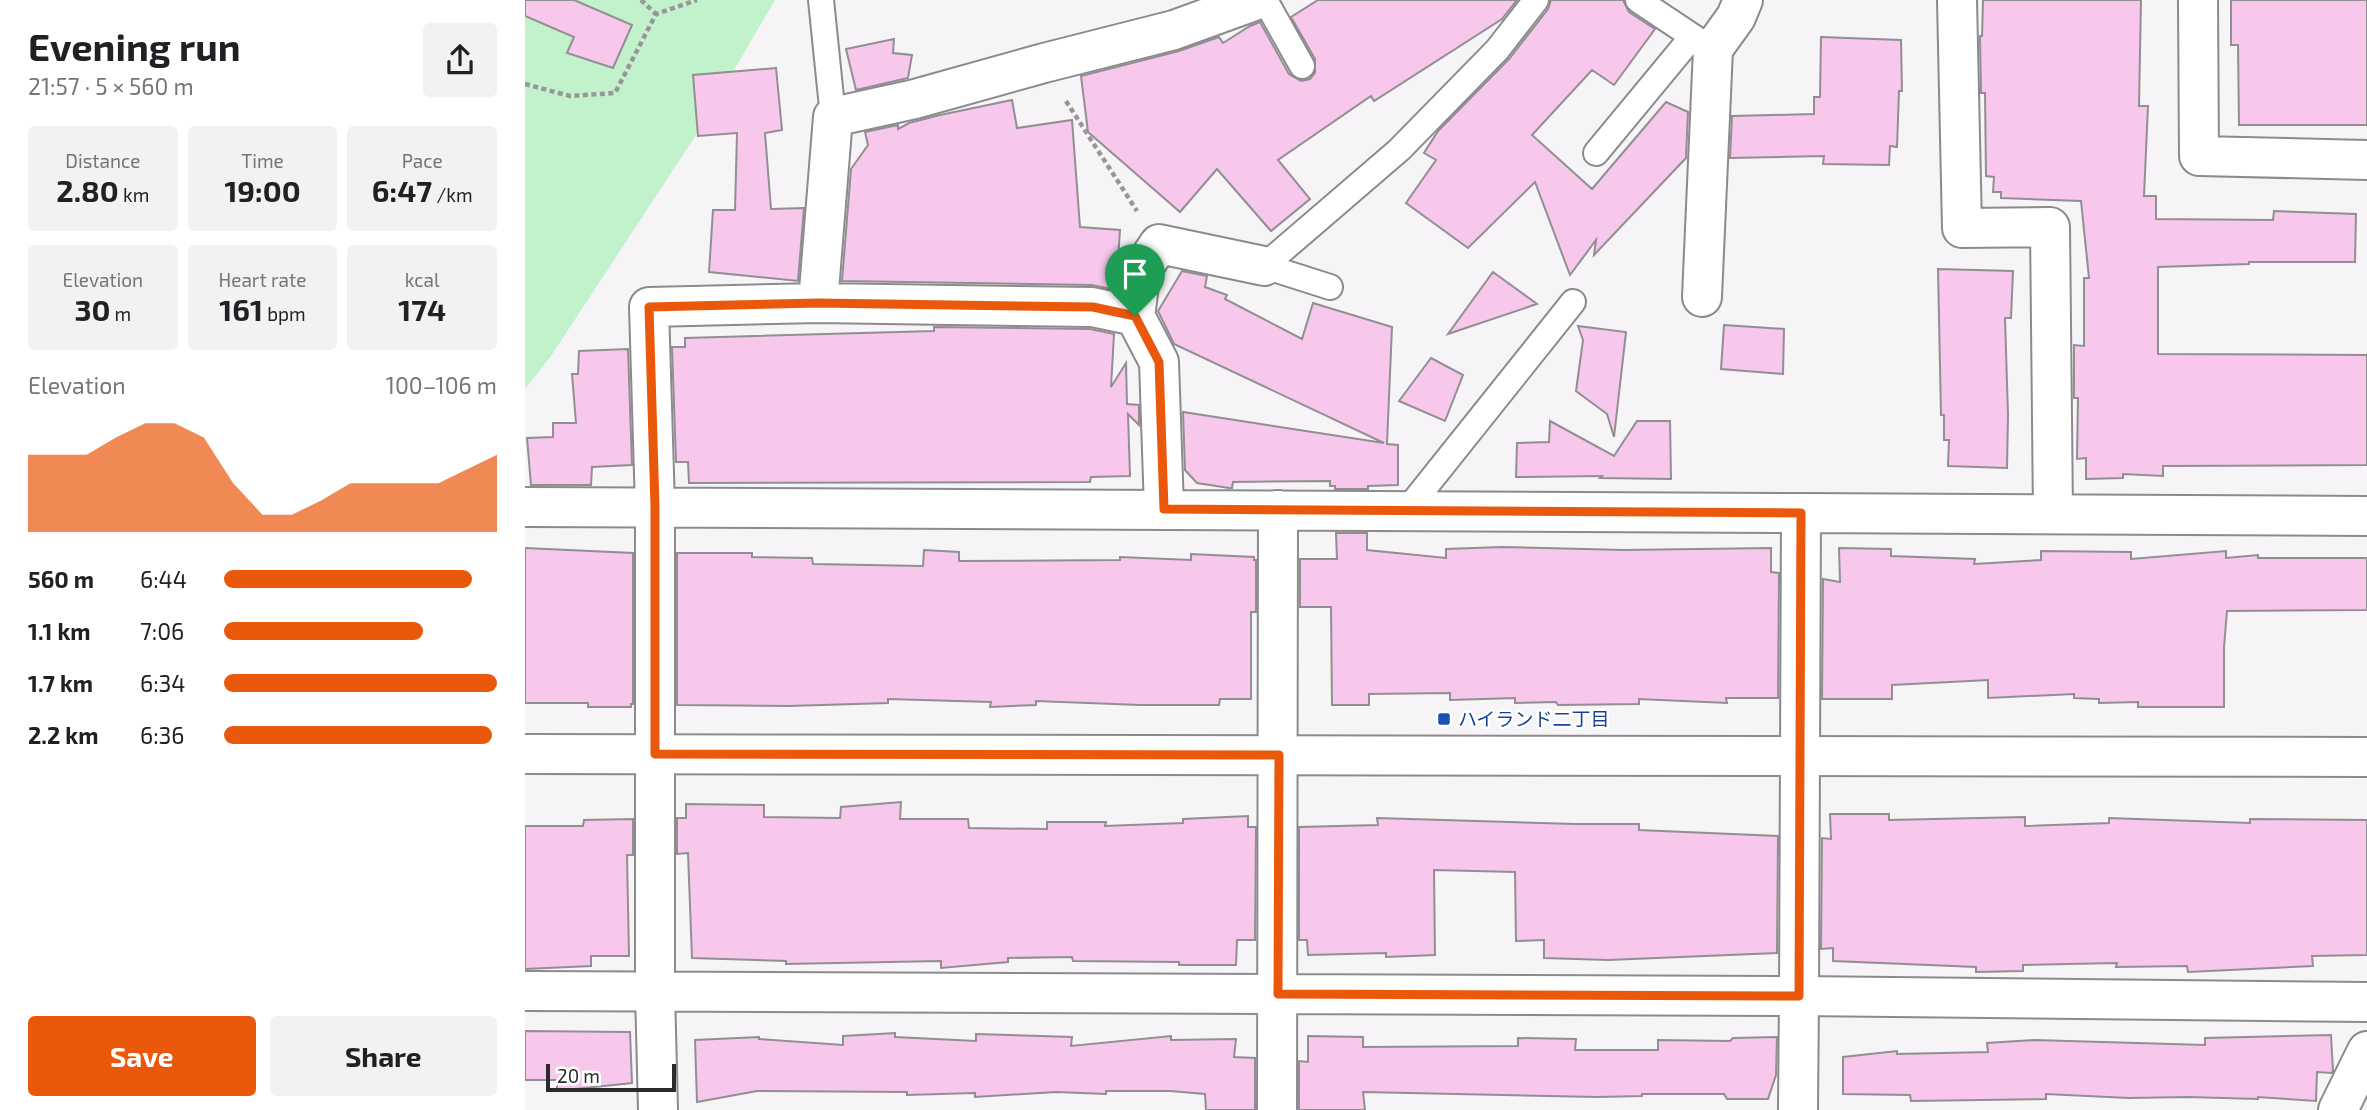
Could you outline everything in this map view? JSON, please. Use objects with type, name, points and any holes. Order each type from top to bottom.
[{"type":"street","points":[[818,303],[833,117],[915,99],[1044,63],[1179,40],[1257,0]]},
{"type":"street","points":[[1702,297],[1702,43],[1736,17],[1743,0]]},
{"type":"street","points":[[1957,0],[1962,228],[2050,228],[2053,513]]},
{"type":"street","points":[[2198,0],[2199,156],[2367,160]]},
{"type":"street","points":[[1164,509],[1159,362],[1135,316],[1142,271],[1159,244],[1264,266]]},
{"type":"street","points":[[657,1110],[655,507],[649,307],[818,303],[1093,307],[1135,316]]},
{"type":"street","points":[[525,507],[2367,516]]},
{"type":"street","points":[[1277,1110],[1278,510]]},
{"type":"street","points":[[1798,1110],[1801,513]]},
{"type":"street","points":[[525,754],[2367,757]]},
{"type":"street","points":[[525,991],[1799,996],[2367,1002]]},
{"type":"street","points":[[2339,1110],[2367,1051]]},
{"type":"lane","points":[[821,0],[833,117]]},
{"type":"lane","points":[[1265,0],[1302,66]]},
{"type":"lane","points":[[1264,266],[1399,149],[1497,50],[1536,0]]},
{"type":"lane","points":[[1596,153],[1702,43],[1638,0]]},
{"type":"lane","points":[[1264,266],[1330,287]]},
{"type":"lane","points":[[1408,510],[1573,302]]},
{"type":"path","points":[[641,0],[656,14]]},
{"type":"path","points":[[525,84],[570,96],[615,93],[656,14],[697,0]]},
{"type":"path","points":[[1044,63],[1101,158],[1159,244]]},
{"type":"green space","points":[[525,0],[775,0],[696,135],[551,356],[525,389]]},
{"type":"building","points":[[525,0],[574,0],[632,25],[613,68],[567,53],[574,37],[525,16]]},
{"type":"building","points":[[1318,0],[1517,0],[1502,19],[1374,101],[1371,96],[1278,160],[1310,199],[1271,231],[1217,169],[1180,212],[1088,132],[1081,76],[1179,51],[1219,37],[1223,43],[1260,22],[1289,74],[1301,81],[1310,79],[1315,73],[1315,59],[1291,17]]},
{"type":"building","points":[[1551,0],[1623,0],[1629,12],[1655,29],[1614,85],[1592,70],[1532,135],[1592,189],[1666,102],[1688,112],[1686,158],[1594,255],[1596,240],[1570,275],[1535,182],[1468,248],[1406,203],[1436,160],[1424,153],[1438,131],[1509,59],[1548,9]]},
{"type":"building","points":[[1983,0],[2141,0],[2139,106],[2148,106],[2144,196],[2156,196],[2156,219],[2273,220],[2274,211],[2356,214],[2355,262],[2249,262],[2158,267],[2158,354],[2367,355],[2367,465],[2163,466],[2163,476],[2123,474],[2123,478],[2086,479],[2086,458],[2077,459],[2078,398],[2074,398],[2074,345],[2084,346],[2084,278],[2089,278],[2081,201],[2001,198],[2001,192],[1993,192],[1994,177],[1986,176],[1985,93],[1981,93],[1980,36]]},
{"type":"building","points":[[2231,0],[2367,0],[2367,125],[2239,125],[2238,45],[2231,45]]},
{"type":"building","points":[[1821,37],[1901,40],[1902,91],[1899,91],[1897,147],[1890,146],[1889,165],[1823,164],[1824,156],[1730,158],[1732,116],[1814,114],[1814,97],[1820,97]]},
{"type":"building","points":[[894,39],[893,53],[912,55],[908,78],[856,90],[846,49]]},
{"type":"building","points":[[776,68],[782,130],[765,133],[771,209],[804,208],[798,281],[709,272],[713,210],[735,210],[737,133],[698,136],[693,75]]},
{"type":"building","points":[[1012,100],[1017,128],[1072,120],[1080,227],[1120,230],[1116,290],[1092,285],[842,281],[851,169],[868,145],[865,132],[898,125],[898,129],[909,123],[940,115]]},
{"type":"building","points":[[1938,269],[2013,271],[2011,318],[2005,318],[2007,468],[1948,466],[1949,440],[1944,440],[1944,415],[1941,415]]},
{"type":"building","points":[[1182,271],[1207,276],[1205,287],[1227,295],[1225,299],[1302,339],[1313,303],[1392,327],[1387,444],[1398,445],[1398,485],[1335,489],[1335,486],[1330,486],[1330,481],[1233,482],[1232,488],[1229,488],[1197,483],[1185,470],[1183,412],[1384,443],[1174,344],[1158,311]]},
{"type":"building","points":[[1493,272],[1537,304],[1448,334]]},
{"type":"building","points":[[1724,325],[1784,329],[1783,374],[1721,369]]},
{"type":"building","points":[[1578,326],[1626,332],[1614,437],[1607,414],[1576,391],[1583,340]]},
{"type":"building","points":[[934,327],[1090,329],[1114,334],[1111,387],[1126,363],[1127,404],[1139,405],[1139,425],[1128,414],[1130,476],[1091,477],[1090,482],[689,483],[688,462],[676,462],[672,347],[685,347],[685,338],[934,331]]},
{"type":"building","points":[[628,349],[632,465],[592,467],[591,485],[531,485],[527,438],[553,437],[553,423],[576,423],[572,374],[578,374],[579,351]]},
{"type":"building","points":[[1431,358],[1463,375],[1445,421],[1399,401]]},
{"type":"building","points":[[1550,421],[1614,456],[1637,421],[1670,421],[1671,479],[1600,478],[1602,476],[1516,477],[1517,443],[1549,442]]},
{"type":"building","points":[[1336,533],[1367,533],[1367,550],[1446,558],[1446,549],[1502,547],[1624,550],[1771,548],[1771,572],[1779,573],[1778,698],[1726,698],[1727,703],[1639,699],[1639,704],[1558,705],[1556,702],[1515,703],[1515,698],[1450,700],[1450,693],[1369,694],[1369,705],[1332,705],[1331,607],[1300,607],[1300,559],[1337,559]]},
{"type":"building","points":[[525,548],[633,553],[631,707],[588,707],[588,703],[525,703]]},
{"type":"building","points":[[1839,548],[1891,549],[1891,556],[1975,559],[1974,564],[2041,560],[2041,551],[2131,552],[2131,559],[2226,551],[2226,558],[2258,555],[2258,558],[2367,558],[2367,610],[2227,611],[2224,707],[2138,707],[2138,702],[2099,703],[2099,699],[2074,698],[2074,694],[1988,698],[1988,680],[1892,685],[1892,699],[1822,699],[1823,579],[1840,582]]},
{"type":"building","points":[[924,550],[959,552],[959,561],[1120,560],[1120,557],[1191,560],[1191,554],[1254,557],[1256,612],[1251,612],[1251,699],[1220,699],[1219,705],[1036,701],[1036,705],[990,707],[991,702],[888,699],[888,703],[789,706],[677,705],[677,553],[752,553],[752,557],[812,558],[813,564],[923,566]]},
{"type":"building","points":[[901,802],[900,819],[968,819],[969,828],[1047,829],[1047,822],[1106,822],[1105,826],[1183,823],[1183,819],[1248,816],[1248,827],[1256,827],[1255,940],[1237,940],[1236,965],[1073,961],[1072,957],[1008,958],[1008,962],[941,968],[941,961],[786,964],[786,961],[692,958],[688,853],[677,854],[677,818],[686,818],[686,804],[764,805],[764,817],[840,818],[841,807]]},
{"type":"building","points":[[1830,814],[1889,814],[1889,820],[2025,817],[2025,826],[2109,823],[2109,818],[2250,823],[2250,819],[2367,820],[2367,955],[2312,956],[2313,966],[2188,972],[2187,966],[2116,967],[2117,963],[2023,965],[2023,971],[1976,972],[1976,967],[1833,961],[1833,948],[1821,949],[1822,838],[1831,839]]},
{"type":"building","points":[[1377,818],[1639,824],[1639,830],[1778,836],[1777,953],[1608,960],[1544,958],[1544,940],[1516,941],[1515,872],[1434,870],[1435,955],[1308,955],[1307,940],[1299,940],[1299,827],[1378,825]]},
{"type":"building","points":[[633,819],[633,855],[627,855],[629,956],[591,956],[591,966],[525,969],[525,826],[583,826],[584,820]]},
{"type":"building","points":[[525,1031],[630,1032],[632,1083],[557,1091],[557,1080],[525,1080]]},
{"type":"building","points":[[895,1033],[895,1037],[976,1041],[976,1034],[1072,1037],[1071,1046],[1171,1036],[1171,1040],[1236,1039],[1234,1057],[1255,1058],[1255,1110],[1206,1110],[1205,1094],[1170,1091],[1106,1091],[1106,1094],[1056,1092],[975,1097],[975,1093],[907,1095],[907,1092],[757,1091],[697,1102],[695,1040],[759,1037],[843,1045],[843,1036]]},
{"type":"building","points":[[2331,1035],[2333,1071],[2317,1072],[2316,1101],[2258,1097],[2129,1098],[2046,1094],[2046,1099],[1911,1101],[1910,1095],[1843,1094],[1843,1057],[1897,1051],[1897,1054],[1988,1052],[1987,1043],[2034,1040],[2205,1045],[2205,1038]]},
{"type":"building","points":[[1308,1036],[1363,1037],[1363,1047],[1518,1046],[1518,1038],[1576,1039],[1575,1050],[1658,1050],[1658,1040],[1730,1041],[1733,1038],[1777,1037],[1776,1075],[1768,1099],[1727,1099],[1724,1094],[1597,1097],[1363,1092],[1365,1110],[1299,1110],[1299,1061],[1308,1062]]},
{"type":"place","name":"ハイランド二丁目","points":[[1444,719]]},
{"type":"route","points":[[818,303],[1093,307],[1135,316],[1159,362],[1164,509],[1801,513],[1799,996],[1278,994],[1279,755],[655,754],[655,507],[649,307],[818,303]]}]
